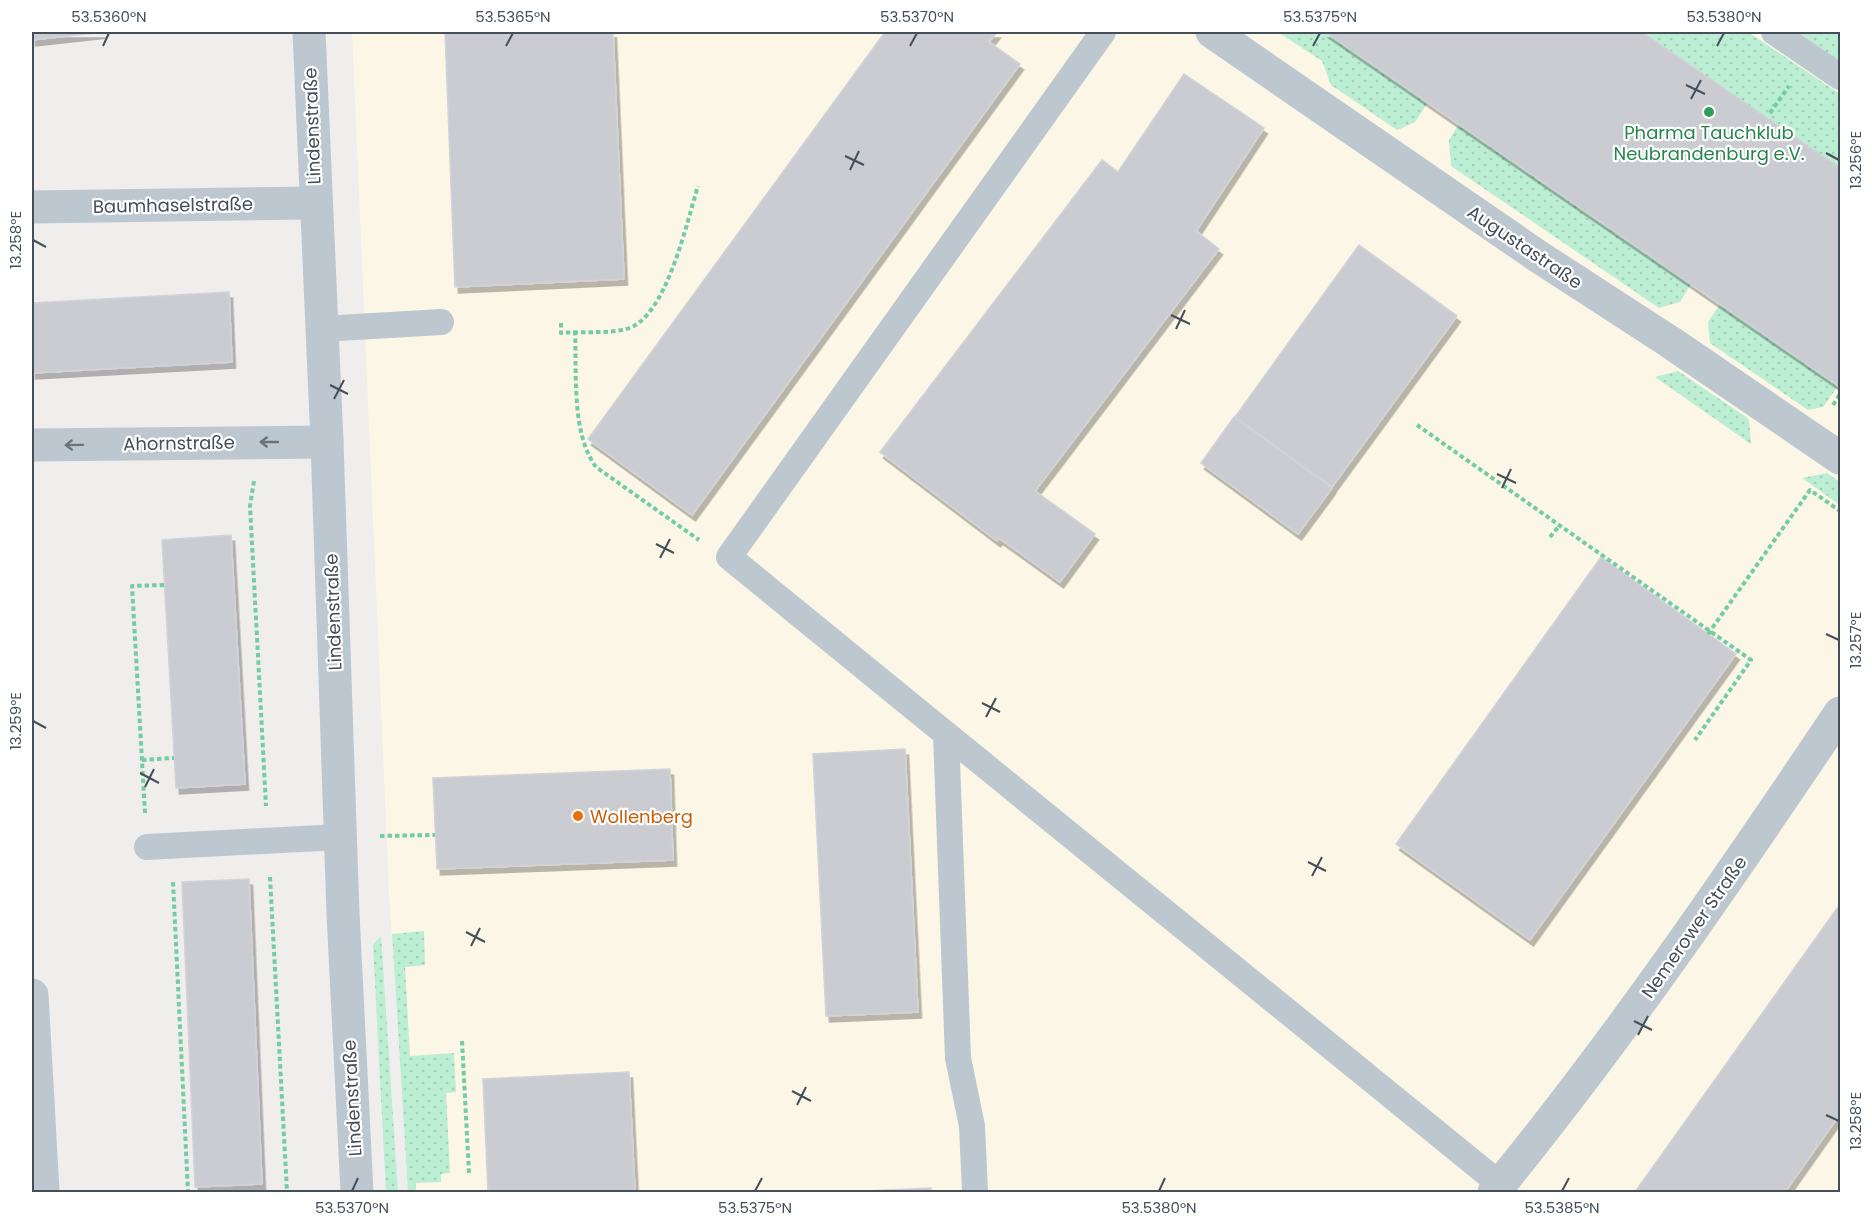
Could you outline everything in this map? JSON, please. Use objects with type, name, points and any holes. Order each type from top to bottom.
[{"type":"street","name":"Lindenstraße","points":[[309,32],[327,442],[340,837],[357,1192]]},
{"type":"street","name":"Augustastraße","points":[[1212,32],[1539,258],[1670,342],[1840,458]]},
{"type":"street","name":"Baumhaselstraße","points":[[32,207],[315,203]]},
{"type":"street","name":"Ahornstraße","points":[[32,445],[327,442]]},
{"type":"street","name":"Nemerower Straße","points":[[1498,1189],[1598,1061],[1723,888],[1840,713]]},
{"type":"street","points":[[32,995],[43,1192]]},
{"type":"lane","points":[[1103,32],[729,557],[1498,1189]]},
{"type":"lane","points":[[1774,32],[1840,77]]},
{"type":"lane","points":[[322,329],[441,322]]},
{"type":"lane","points":[[946,734],[958,1058],[972,1126],[975,1192]]},
{"type":"lane","points":[[159,846],[340,837]]},
{"type":"path","points":[[561,323],[561,333],[627,329],[641,321],[654,307],[669,275],[698,186]]},
{"type":"path","points":[[575,332],[580,435],[586,454],[596,468],[686,533],[729,557]]},
{"type":"path","points":[[1417,424],[1751,660],[1695,740]]},
{"type":"path","points":[[1709,632],[1810,490],[1840,511]]},
{"type":"path","points":[[1550,537],[1560,525]]},
{"type":"path","points":[[164,585],[132,586],[142,760],[159,846],[188,1192]]},
{"type":"path","points":[[142,760],[174,758]]},
{"type":"path","points":[[340,837],[435,835]]},
{"type":"path","points":[[462,1041],[469,1173]]},
{"type":"shaded area","points":[[352,32],[1840,32],[1840,1192],[408,1192],[389,893]]},
{"type":"green space","points":[[1278,32],[1325,32],[1428,102],[1415,122],[1397,130],[1331,85],[1322,61]]},
{"type":"green space","points":[[1642,32],[1748,32],[1840,94],[1840,168]]},
{"type":"green space","points":[[1796,32],[1840,32],[1840,62]]},
{"type":"green space","points":[[1459,124],[1691,284],[1680,302],[1659,308],[1451,166],[1449,140]]},
{"type":"green space","points":[[1720,304],[1838,386],[1823,407],[1808,410],[1710,343],[1708,322]]},
{"type":"green space","points":[[1678,371],[1749,419],[1751,444],[1655,377]]},
{"type":"green space","points":[[1827,473],[1840,482],[1840,505],[1802,478]]},
{"type":"green space","points":[[424,931],[425,965],[405,967],[410,1056],[454,1053],[456,1092],[446,1093],[450,1173],[441,1174],[441,1182],[416,1183],[416,1192],[408,1192],[392,934]]},
{"type":"green space","points":[[381,936],[398,1192],[386,1192],[373,945]]},
{"type":"building","points":[[32,32],[104,32],[32,40]]},
{"type":"building","points":[[445,32],[613,32],[624,279],[455,287]]},
{"type":"building","points":[[885,32],[997,32],[989,42],[1020,64],[692,515],[588,439]]},
{"type":"building","points":[[1325,32],[1642,32],[1840,168],[1840,387]]},
{"type":"building","points":[[1184,74],[1264,128],[1196,231],[1219,249],[1035,491],[1095,534],[1060,582],[999,538],[997,541],[880,452],[1102,160],[1118,172]]},
{"type":"building","points":[[1359,245],[1457,316],[1332,487],[1235,417]]},
{"type":"building","points":[[229,292],[232,362],[32,373],[32,303]]},
{"type":"building","points":[[1234,417],[1332,488],[1298,534],[1201,463]]},
{"type":"building","points":[[231,535],[245,784],[176,788],[162,540]]},
{"type":"building","points":[[1601,557],[1736,654],[1530,940],[1396,844]]},
{"type":"building","points":[[905,749],[918,1012],[826,1016],[813,754]]},
{"type":"building","points":[[670,769],[673,860],[437,869],[433,778]]},
{"type":"building","points":[[249,879],[262,1184],[195,1187],[182,882]]},
{"type":"building","points":[[1840,904],[1840,1114],[1785,1192],[1635,1192]]},
{"type":"building","points":[[629,1072],[635,1192],[488,1192],[483,1079]]},
{"type":"building","points":[[931,1188],[931,1192],[843,1192]]},
{"type":"place","name":"Pharma Tauchklub Neubrandenburg e.V.","points":[[1709,112]]},
{"type":"place","name":"Wollenberg","points":[[578,816]]}]
